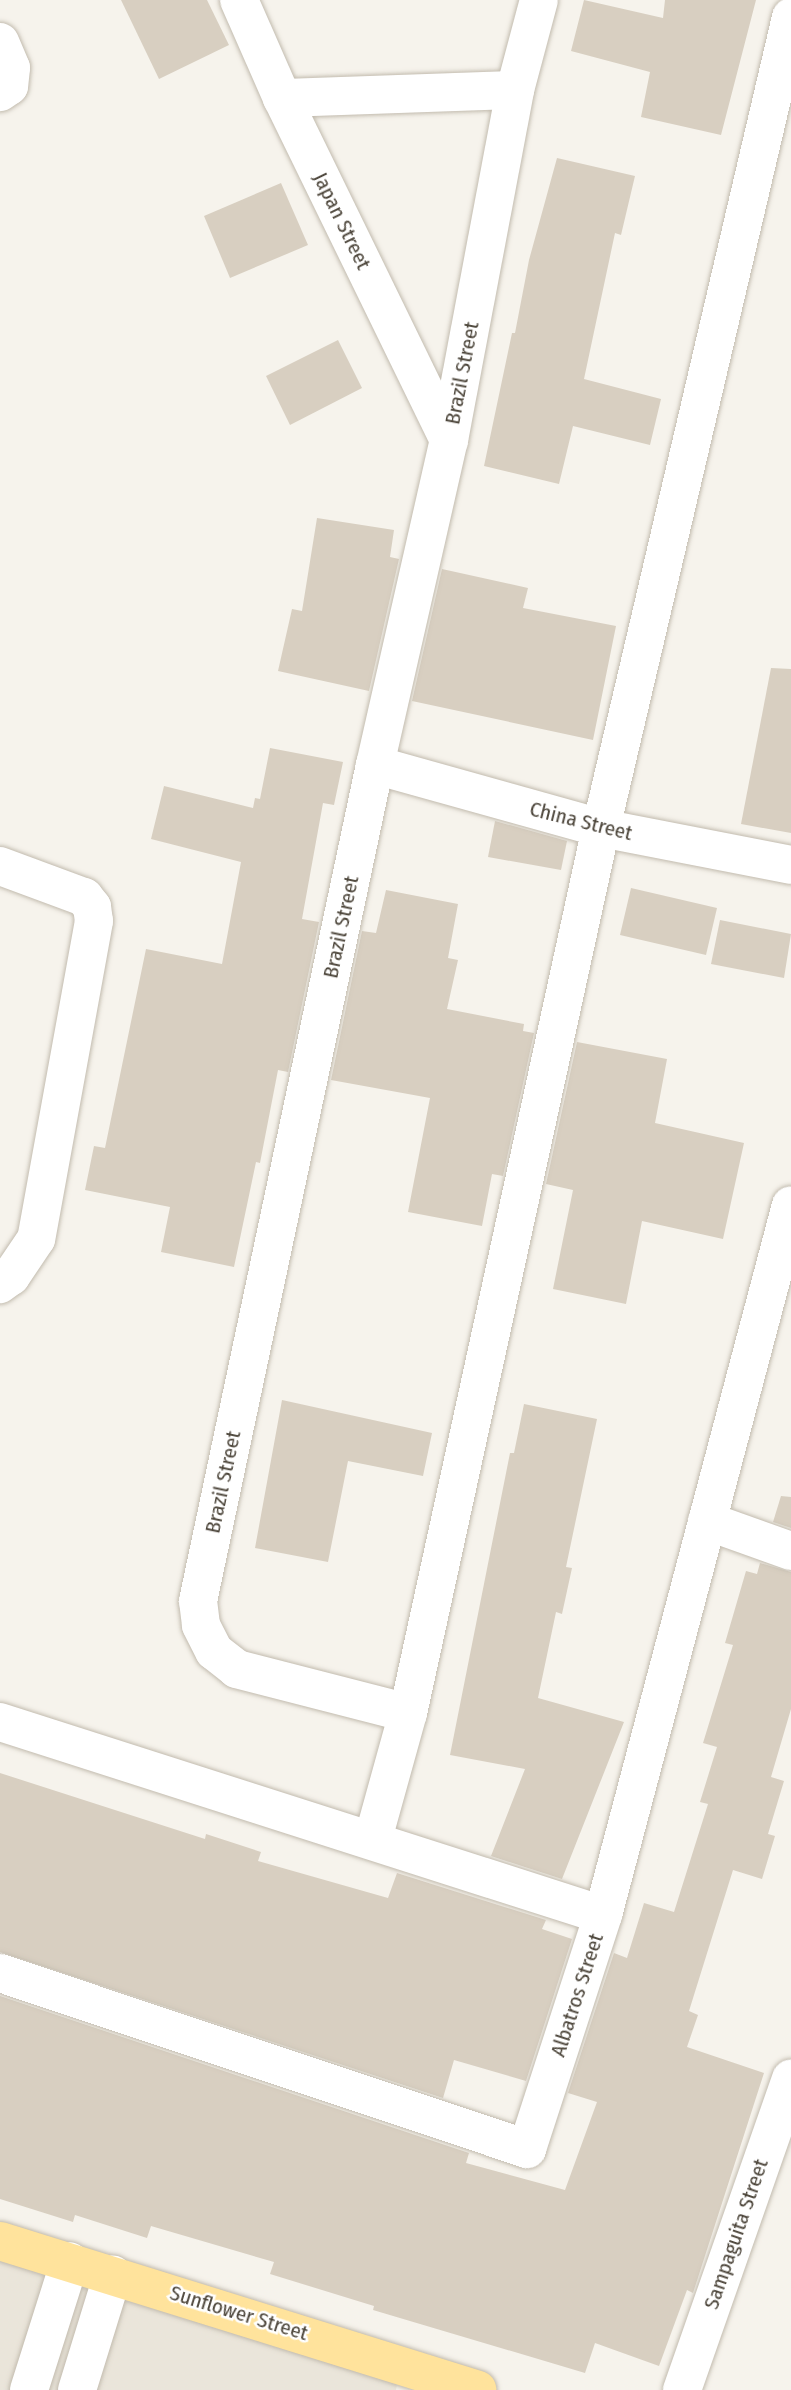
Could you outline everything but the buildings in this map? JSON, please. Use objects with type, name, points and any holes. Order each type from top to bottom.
[{"type":"main road","name":"Sunflower Street","points":[[0,2241],[113,2274],[412,2379],[477,2390]]},
{"type":"street","name":"Japan Street","points":[[239,0],[282,98],[449,440]]},
{"type":"street","name":"Brazil Street","points":[[408,1713],[237,1669],[214,1651],[201,1625],[198,1601],[375,765],[449,440],[515,90],[539,0]]},
{"type":"street","points":[[373,1839],[408,1713],[601,828],[791,17]]},
{"type":"street","points":[[0,42],[11,68],[9,86],[0,92]]},
{"type":"street","points":[[282,98],[515,90]]},
{"type":"street","name":"China Street","points":[[375,765],[601,828],[791,865]]},
{"type":"street","points":[[0,866],[84,897],[92,907],[94,921],[36,1239],[11,1276],[0,1284]]},
{"type":"street","points":[[603,1916],[791,1205]]},
{"type":"street","points":[[707,1521],[791,1551]]},
{"type":"street","name":"Albatros Street","points":[[0,1722],[373,1839],[603,1916],[527,2149],[0,1973]]},
{"type":"street","name":"Sampaguita Street","points":[[682,2390],[791,2078]]},
{"type":"street","points":[[29,2390],[70,2261]]},
{"type":"street","points":[[77,2390],[113,2274]]},
{"type":"shaded area","points":[[0,2259],[398,2378],[396,2390],[0,2390]]}]
